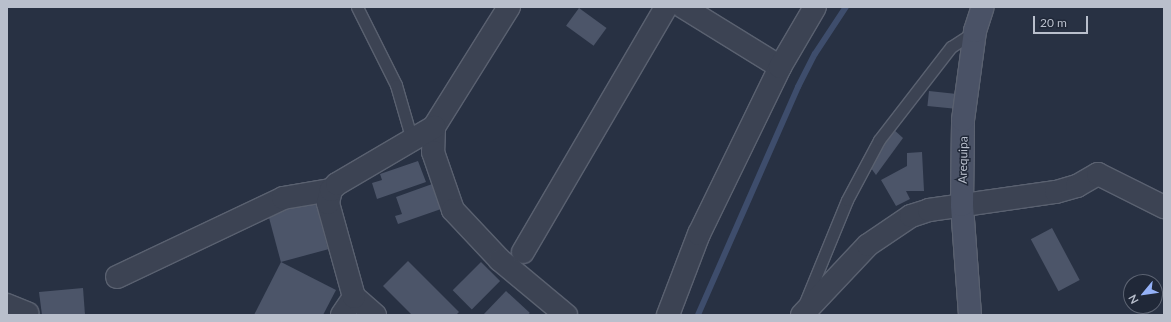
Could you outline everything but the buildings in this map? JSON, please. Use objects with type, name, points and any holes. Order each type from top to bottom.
[{"type":"street","points":[[509,7],[434,128],[433,152],[453,210],[500,260],[566,315]]},
{"type":"street","points":[[523,252],[666,7]]},
{"type":"street","points":[[683,7],[780,67]]},
{"type":"street","points":[[668,315],[698,234],[780,67],[815,7]]},
{"type":"street","name":"Arequipa","points":[[970,315],[962,205],[963,120],[975,31],[983,7]]},
{"type":"street","points":[[117,277],[283,198],[331,190],[434,128]]},
{"type":"street","points":[[801,315],[868,245],[891,228],[911,216],[929,210],[1056,192],[1076,186],[1098,174],[1164,207]]},
{"type":"street","points":[[331,190],[328,203],[354,297],[375,315]]},
{"type":"street","points":[[342,315],[354,297]]},
{"type":"lane","points":[[357,7],[396,85],[412,140]]},
{"type":"lane","points":[[801,315],[847,200],[879,140],[951,47],[975,31]]},
{"type":"waterway","points":[[698,315],[798,87],[815,54],[846,7]]}]
